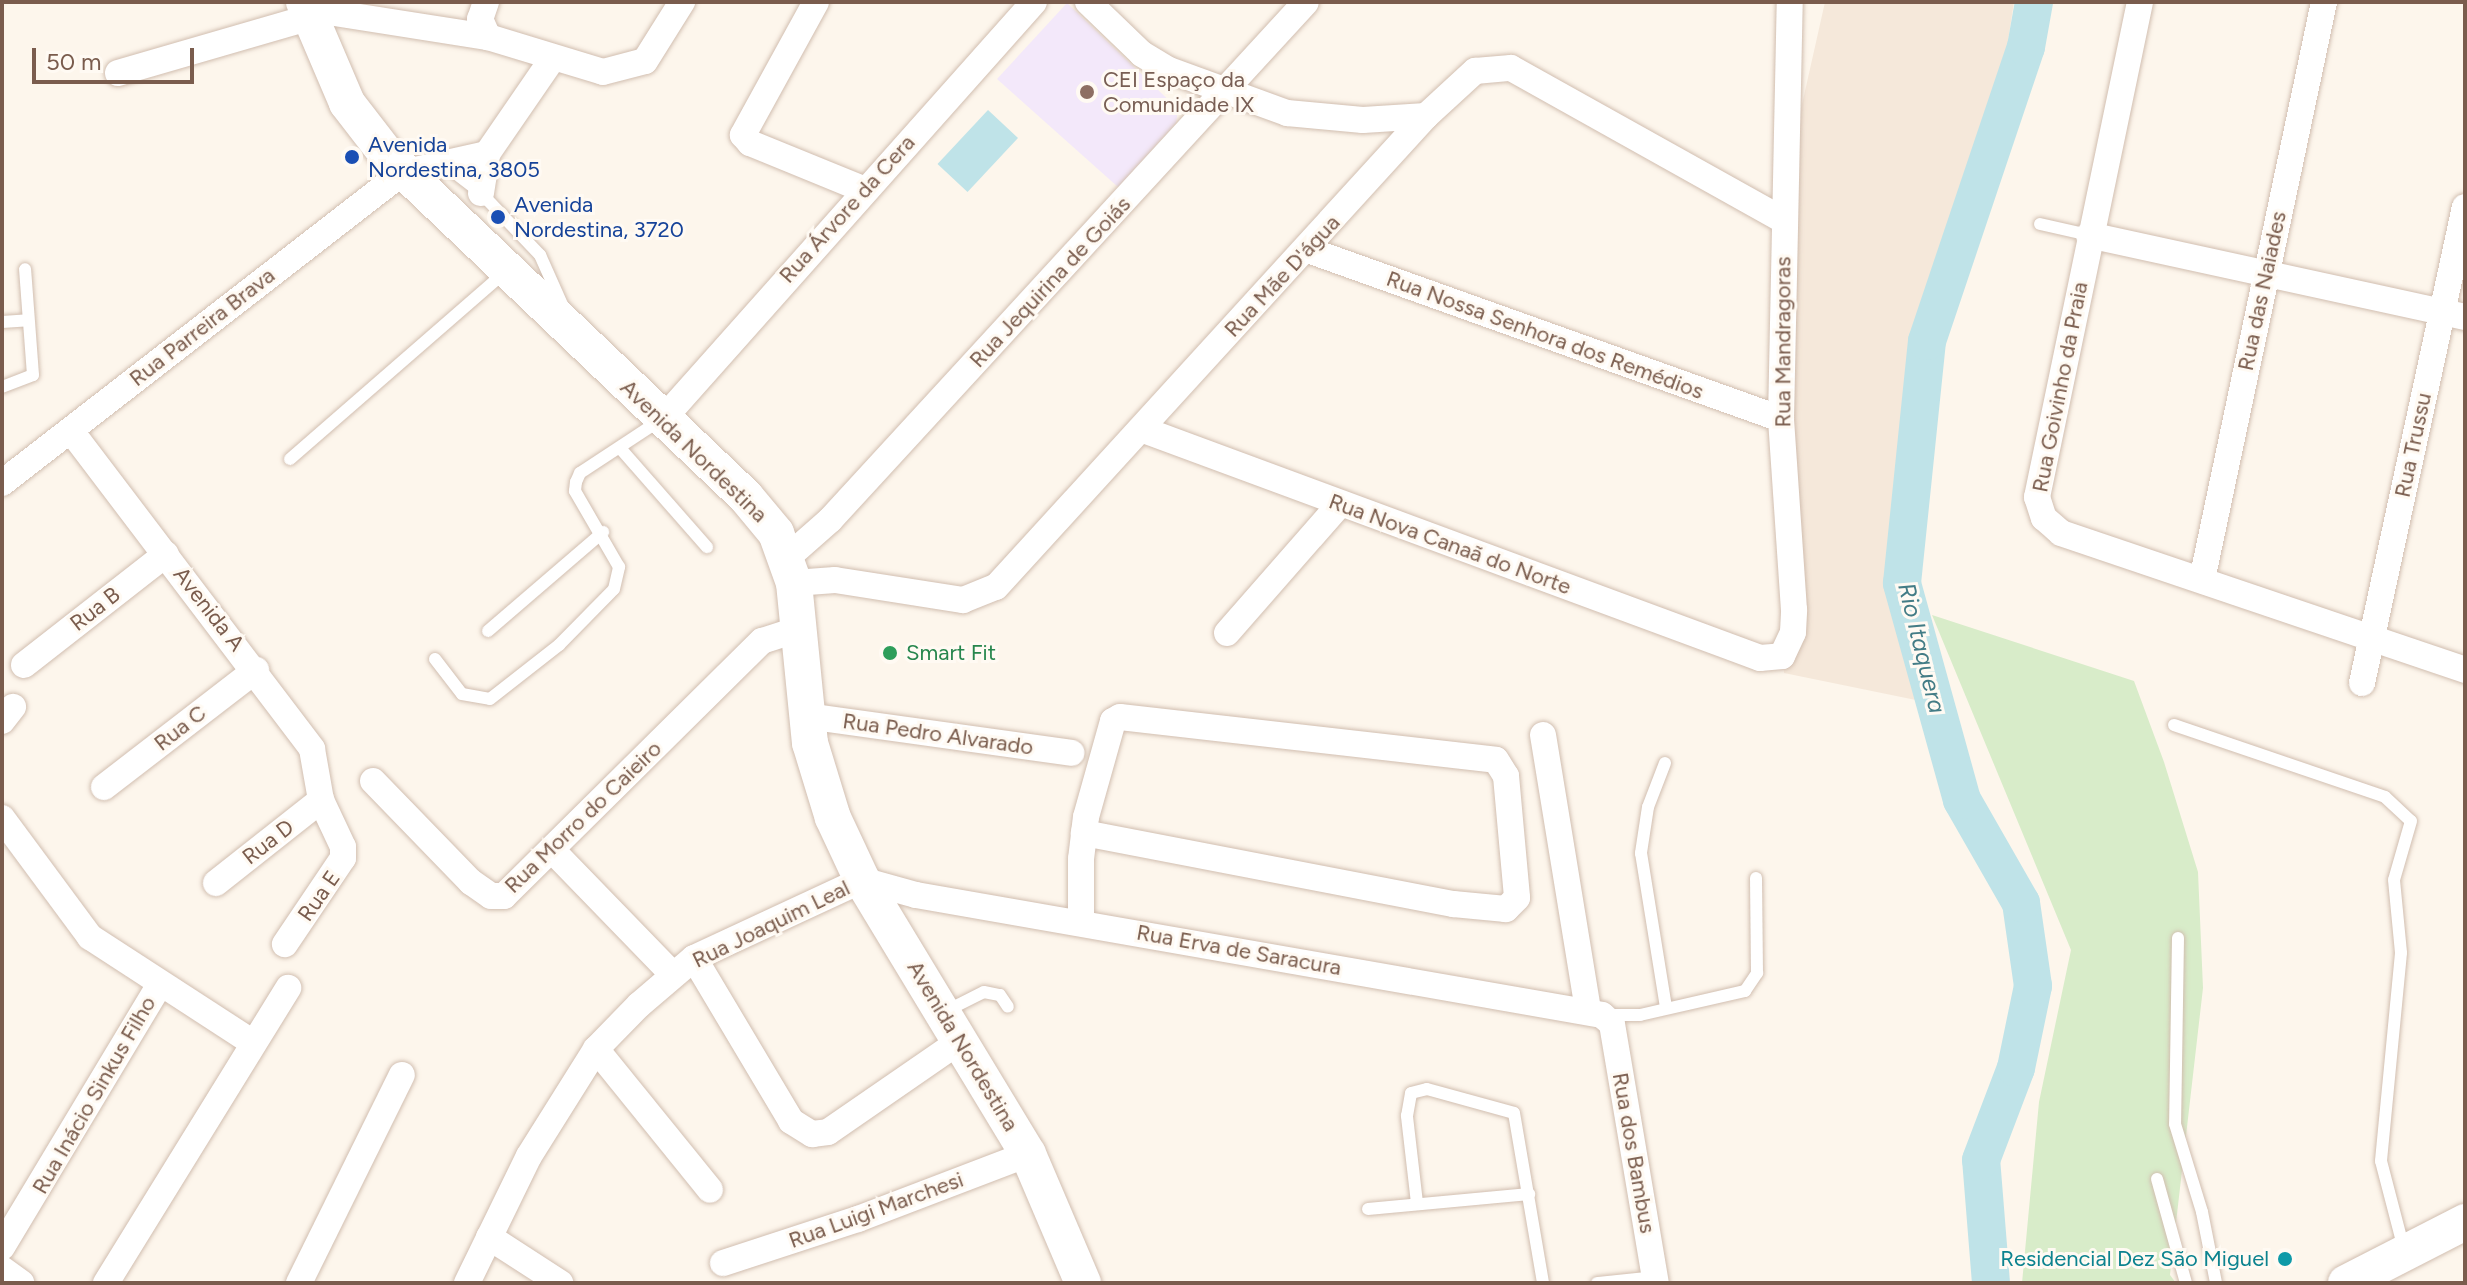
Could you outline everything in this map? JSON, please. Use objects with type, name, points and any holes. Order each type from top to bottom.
[{"type":"main road","name":"Avenida Nordestina","points":[[306,10],[361,126],[402,173],[746,497],[791,570],[806,716],[818,774],[862,880],[1028,1154],[1083,1283]]},
{"type":"main road","points":[[2346,1283],[2404,1249],[2465,1222]]},
{"type":"street","points":[[486,2],[480,19],[488,37]]},
{"type":"street","points":[[118,73],[306,10],[488,37],[603,72],[626,70],[645,61],[682,2]]},
{"type":"street","points":[[816,2],[743,135],[750,143],[863,189]]},
{"type":"street","name":"Rua Árvore da Cera","points":[[663,419],[863,189],[1034,2]]},
{"type":"street","points":[[1088,2],[1142,54],[1287,113],[1363,120],[1426,116]]},
{"type":"street","name":"Rua Jequirina de Goiás","points":[[791,570],[830,520],[1306,2]]},
{"type":"street","name":"Rua Mandragoras","points":[[1760,658],[1782,656],[1793,632],[1781,419],[1790,2]]},
{"type":"street","name":"Rua Goivinho da Praia","points":[[2140,2],[2089,235],[2039,508],[2049,526],[2061,533],[2465,670]]},
{"type":"street","name":"Rua das Naiades","points":[[2202,580],[2324,2]]},
{"type":"street","points":[[481,193],[487,154],[553,58]]},
{"type":"street","name":"Rua Mãe D'água","points":[[791,570],[963,600],[984,594],[1050,531],[1308,250],[1426,116],[1475,71],[1511,68],[1783,220]]},
{"type":"street","points":[[402,173],[446,166],[487,154]]},
{"type":"street","name":"Rua Parreira Brava","points":[[2,483],[402,173]]},
{"type":"street","name":"Rua Trussu","points":[[2362,683],[2454,315],[2465,207]]},
{"type":"street","points":[[2089,235],[2454,315]]},
{"type":"street","name":"Rua Nossa Senhora dos Remédios","points":[[1308,250],[1781,419]]},
{"type":"street","name":"Rua Nova Canaã do Norte","points":[[1141,429],[1760,658]]},
{"type":"street","name":"Avenida A","points":[[71,431],[256,670],[312,749],[321,800]]},
{"type":"street","points":[[1227,633],[1340,504]]},
{"type":"street","name":"Rua B","points":[[24,665],[166,554]]},
{"type":"street","name":"Rua Morro do Caieiro","points":[[373,781],[491,896],[509,893],[762,641],[798,629]]},
{"type":"street","name":"Rua C","points":[[104,787],[256,670]]},
{"type":"street","name":"Rua Pedro Alvarado","points":[[806,716],[1071,753]]},
{"type":"street","points":[[1081,923],[1084,833],[1109,731],[1120,717],[1496,760],[1506,776],[1517,898],[1506,909],[1453,904],[1084,833]]},
{"type":"street","name":"Rua dos Bambus","points":[[1543,735],[1656,1280]]},
{"type":"street","name":"Rua D","points":[[216,883],[321,800]]},
{"type":"street","name":"Rua E","points":[[285,944],[343,858],[343,847],[321,800]]},
{"type":"street","points":[[2,818],[90,937],[253,1043]]},
{"type":"street","points":[[553,851],[672,974]]},
{"type":"street","name":"Rua Erva de Saracura","points":[[862,880],[916,895],[1601,1016]]},
{"type":"street","name":"Rua Joaquim Leal","points":[[467,1283],[529,1156],[596,1049],[672,974],[694,958],[862,880]]},
{"type":"street","points":[[694,958],[791,1121],[812,1134],[828,1132],[951,1027]]},
{"type":"street","name":"Rua Inácio Sinkus Filho","points":[[2,1247],[160,984]]},
{"type":"street","points":[[106,1283],[288,988]]},
{"type":"street","points":[[596,1049],[710,1190]]},
{"type":"street","points":[[299,1283],[402,1075]]},
{"type":"street","name":"Rua Luigi Marchesi","points":[[723,1263],[858,1219],[1028,1154]]},
{"type":"street","points":[[489,1237],[560,1283]]},
{"type":"street","points":[[2,1269],[21,1283]]},
{"type":"lane","points":[[446,166],[481,193],[540,255],[558,289],[572,335]]},
{"type":"lane","points":[[2040,224],[2089,235]]},
{"type":"lane","points":[[2,387],[33,375],[25,269]]},
{"type":"lane","points":[[290,459],[505,272]]},
{"type":"lane","points":[[2,322],[28,320]]},
{"type":"lane","points":[[435,659],[462,694],[478,701],[503,693],[614,589],[619,567],[603,532],[575,491],[576,482],[580,473],[663,419]]},
{"type":"lane","points":[[620,448],[707,547]]},
{"type":"lane","points":[[488,631],[603,532]]},
{"type":"lane","points":[[2174,725],[2385,797],[2411,821],[2394,880],[2401,953],[2381,1161],[2404,1249]]},
{"type":"lane","points":[[1665,763],[1648,807],[1641,853],[1666,1007]]},
{"type":"lane","points":[[1601,1016],[1640,1015],[1745,991],[1757,973],[1756,878]]},
{"type":"lane","points":[[2178,938],[2175,1124],[2202,1212],[2216,1283]]},
{"type":"lane","points":[[951,1027],[984,992],[1000,995],[1008,1007]]},
{"type":"lane","points":[[1417,1203],[1407,1099],[1418,1088],[1514,1113],[1543,1283]]},
{"type":"lane","points":[[2157,1179],[2186,1283]]},
{"type":"lane","points":[[1368,1209],[1529,1194]]},
{"type":"lane","points":[[1597,1283],[1656,1280]]},
{"type":"shaded area","points":[[1825,2],[2014,2],[2003,73],[1908,389],[1903,566],[1945,706],[1784,673],[1775,225]]},
{"type":"shaded area","name":"CEI Espaço da Comunidade IX","points":[[1067,3],[1178,109],[1176,123],[1118,187],[997,79]]},
{"type":"green space","points":[[1932,615],[2134,681],[2164,762],[2198,872],[2203,988],[2170,1275],[2176,1283],[2022,1283],[2039,1102],[2071,950]]},
{"type":"water","points":[[988,110],[1018,138],[968,192],[938,164]]},
{"type":"waterway","name":"Rio Itaquera","points":[[1991,1283],[1981,1160],[2016,1068],[2033,986],[2021,903],[1962,800],[1902,583],[1927,341],[2026,47],[2034,2]]},
{"type":"place","name":"CEI Espaço da Comunidade IX","points":[[1087,92]]},
{"type":"place","name":"Avenida Nordestina, 3805","points":[[352,157]]},
{"type":"place","name":"Avenida Nordestina, 3720","points":[[498,217]]},
{"type":"place","name":"Smart Fit","points":[[890,653]]},
{"type":"place","name":"Residencial Dez São Miguel","points":[[2285,1259]]}]
